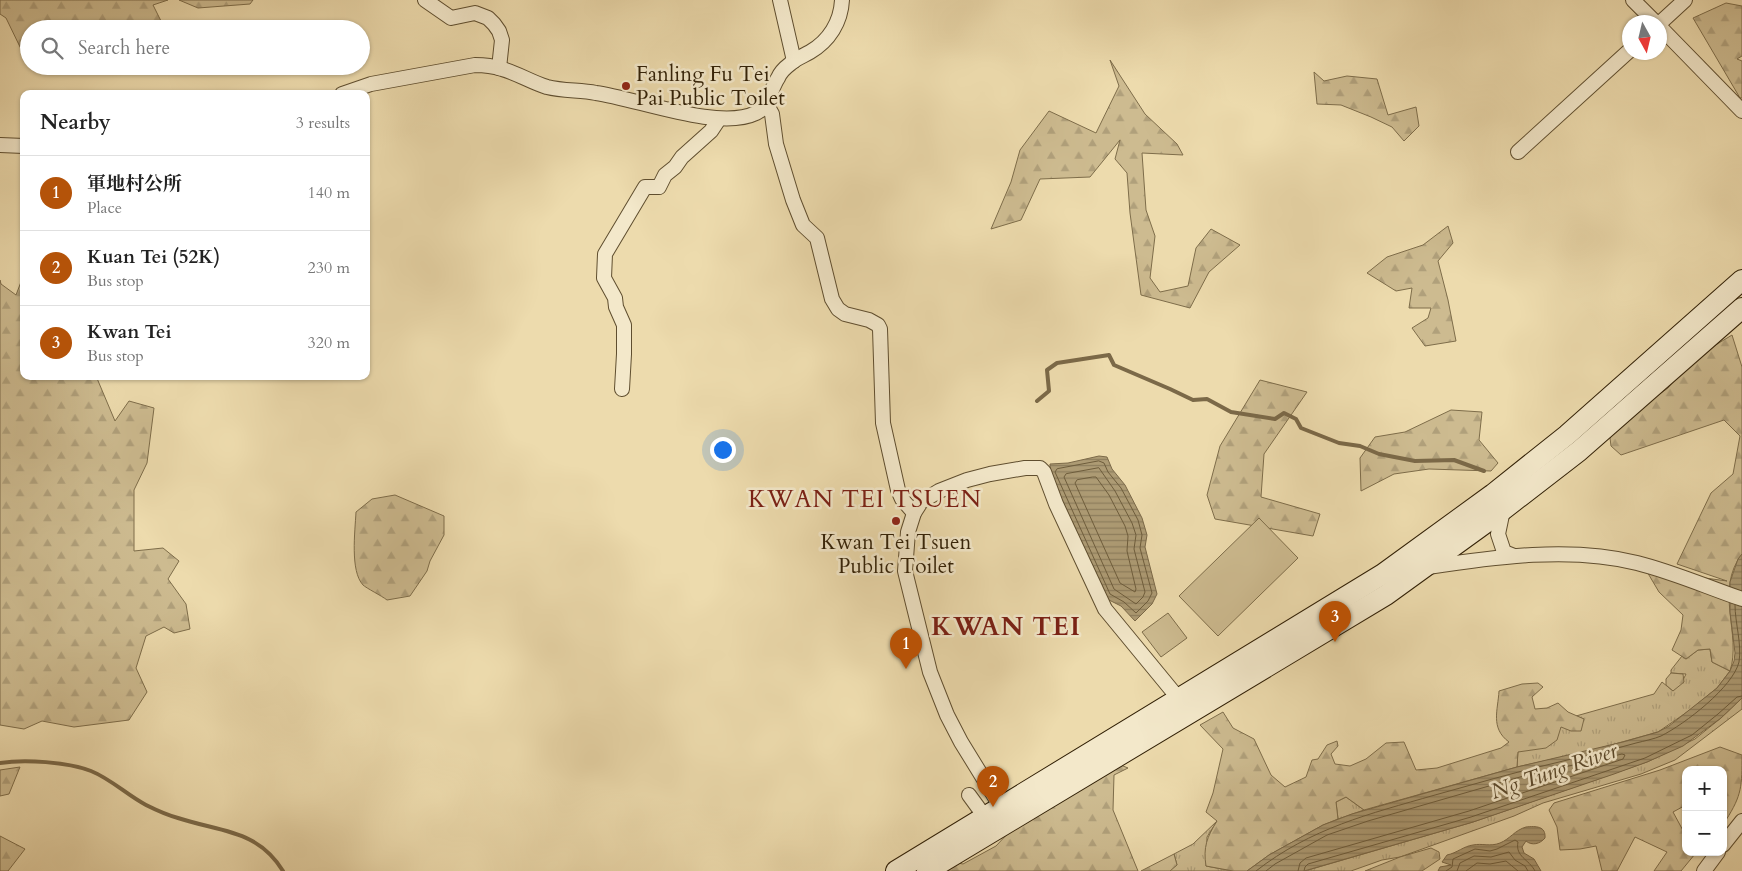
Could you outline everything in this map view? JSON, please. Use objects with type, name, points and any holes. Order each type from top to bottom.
[{"type":"main road","points":[[896,871],[1383,574],[1485,499],[1567,435],[1742,280]]},
{"type":"main road","points":[[927,871],[1386,595],[1503,510],[1579,451],[1742,308]]},
{"type":"street","points":[[425,0],[451,18],[475,13],[488,18],[499,31],[502,49],[499,68]]},
{"type":"street","points":[[480,0],[482,16]]},
{"type":"street","points":[[780,0],[794,61]]},
{"type":"street","points":[[354,90],[371,84],[475,65],[499,68],[536,84],[551,88],[596,93],[719,119],[741,117],[758,113],[764,106],[778,77],[794,61],[811,52],[823,42],[836,26],[842,10],[842,0]]},
{"type":"street","points":[[1633,0],[1648,15]]},
{"type":"street","points":[[1667,17],[1685,0]]},
{"type":"street","points":[[1667,34],[1742,111]]},
{"type":"street","points":[[1518,152],[1622,57]]},
{"type":"street","points":[[764,106],[768,107],[772,114],[776,144],[793,200],[803,224],[816,238],[832,299],[838,309],[846,314],[869,320],[878,325],[880,329],[883,423],[898,490],[902,499],[914,513]]},
{"type":"street","points":[[622,389],[624,324],[616,307],[615,298],[604,278],[605,254],[645,187],[659,187],[665,174],[675,167],[711,131],[719,119]]},
{"type":"street","points":[[0,145],[20,146]]},
{"type":"street","points":[[993,812],[937,693],[905,571],[908,532],[914,513],[921,502],[928,497],[966,480],[1025,468],[1040,468],[1044,472],[1056,504],[1105,608],[1179,699]]},
{"type":"street","points":[[1503,510],[1498,539],[1504,552],[1514,556]]},
{"type":"street","points":[[1424,568],[1514,556],[1576,555],[1620,559],[1664,570],[1742,599]]},
{"type":"street","points":[[969,796],[993,812]]},
{"type":"street","points":[[1727,841],[1742,821]]},
{"type":"street","points":[[1704,871],[1715,856]]},
{"type":"green space","points":[[0,0],[168,0],[153,5],[160,20],[20,20],[20,47],[6,18],[0,14]]},
{"type":"green space","points":[[179,0],[253,0],[250,4],[198,8]]},
{"type":"green space","points":[[1726,3],[1742,6],[1742,56],[1737,59],[1742,61],[1742,98],[1740,98],[1693,18]]},
{"type":"green space","points":[[1110,60],[1145,114],[1177,144],[1183,155],[1142,153],[1146,210],[1155,236],[1150,278],[1160,292],[1188,286],[1196,248],[1211,229],[1240,245],[1209,272],[1190,308],[1141,295],[1130,213],[1127,173],[1115,159],[1120,140],[1090,177],[1040,179],[1021,220],[991,229],[1011,182],[1020,150],[1049,111],[1096,133],[1119,86]]},
{"type":"green space","points":[[1314,72],[1324,81],[1347,76],[1377,79],[1388,115],[1416,107],[1419,126],[1404,141],[1392,127],[1371,117],[1341,105],[1317,104]]},
{"type":"green space","points":[[1448,226],[1453,243],[1438,261],[1456,341],[1425,346],[1412,328],[1428,318],[1431,308],[1409,308],[1412,288],[1396,291],[1367,273],[1387,257],[1423,245]]},
{"type":"green space","points":[[0,280],[1,284],[16,295],[20,284],[20,380],[98,380],[115,421],[129,401],[154,408],[147,463],[134,490],[134,551],[163,548],[179,561],[168,579],[186,604],[190,629],[174,633],[164,627],[146,636],[136,668],[147,692],[129,720],[74,727],[42,721],[24,729],[0,725]]},
{"type":"green space","points":[[1732,335],[1742,367],[1742,554],[1734,568],[1730,582],[1729,597],[1733,657],[1730,671],[1712,662],[1710,649],[1698,650],[1686,659],[1672,650],[1681,630],[1683,615],[1659,592],[1646,570],[1727,581],[1677,564],[1711,493],[1733,474],[1740,436],[1724,420],[1621,455],[1611,446],[1609,430],[1668,388],[1691,360]]},
{"type":"green space","points":[[1260,380],[1307,392],[1264,454],[1261,497],[1320,514],[1313,536],[1215,519],[1207,495],[1220,446]]},
{"type":"green space","points":[[1451,410],[1482,412],[1479,440],[1498,463],[1491,471],[1429,469],[1394,474],[1361,491],[1360,458],[1375,437],[1405,432]]},
{"type":"green space","points":[[395,495],[444,516],[444,535],[430,561],[427,571],[410,596],[387,600],[363,585],[359,579],[354,551],[356,512],[372,499]]},
{"type":"green space","points":[[1259,518],[1298,558],[1218,636],[1179,596]]},
{"type":"green space","points":[[1168,613],[1187,638],[1161,657],[1142,632]]},
{"type":"green space","points":[[1710,649],[1712,662],[1730,671],[1717,688],[1658,732],[1593,750],[1517,767],[1518,748],[1561,726],[1584,719],[1576,716],[1654,694],[1662,682],[1673,691],[1686,674],[1671,673],[1671,670],[1682,656],[1686,659],[1698,650]]},
{"type":"green space","points":[[1671,673],[1683,674],[1684,682],[1673,691],[1666,685],[1666,679]]},
{"type":"green space","points":[[1538,683],[1543,687],[1532,697],[1535,709],[1547,708],[1558,703],[1568,712],[1584,719],[1581,731],[1571,731],[1561,727],[1557,740],[1546,748],[1518,752],[1517,767],[1364,810],[1346,797],[1336,802],[1338,819],[1323,825],[1269,855],[1247,871],[1233,871],[1206,866],[1205,853],[1207,842],[1217,821],[1206,812],[1213,793],[1223,749],[1200,725],[1223,712],[1233,728],[1254,739],[1271,775],[1285,787],[1306,777],[1312,760],[1318,759],[1327,745],[1337,741],[1338,746],[1331,754],[1335,764],[1350,766],[1366,759],[1386,743],[1404,742],[1416,770],[1437,768],[1501,748],[1509,742],[1503,737],[1497,725],[1499,691],[1522,684]]},
{"type":"green space","points":[[1742,698],[1742,709],[1675,760],[1641,774],[1543,803],[1514,816],[1400,857],[1382,860],[1351,871],[1305,871],[1473,822],[1647,762],[1695,739]]},
{"type":"green space","points":[[1720,747],[1742,755],[1740,790],[1727,818],[1727,766],[1682,766],[1682,807],[1673,812],[1682,829],[1682,856],[1693,856],[1681,871],[1654,871],[1667,852],[1635,837],[1617,871],[1602,871],[1596,846],[1560,850],[1557,827],[1549,810],[1554,803],[1660,770]]},
{"type":"green space","points":[[1118,764],[1128,768],[1114,775],[1113,810],[1138,871],[938,871],[953,862],[963,864],[996,846],[1012,829]]},
{"type":"green space","points":[[20,767],[9,794],[0,796],[0,770]]},
{"type":"green space","points":[[1346,797],[1364,810],[1338,819],[1336,802]]},
{"type":"green space","points":[[1217,821],[1207,837],[1206,866],[1233,871],[1167,871],[1177,865],[1174,854],[1193,844]]},
{"type":"green space","points":[[0,836],[25,849],[8,871],[0,871]]},
{"type":"green space","points":[[1431,848],[1439,852],[1440,859],[1422,871],[1365,871],[1400,857]]},
{"type":"green space","points":[[1174,854],[1177,865],[1170,871],[1141,871]]},
{"type":"water","points":[[1099,456],[1107,457],[1112,469],[1125,485],[1142,518],[1147,535],[1145,547],[1157,594],[1152,604],[1135,621],[1121,606],[1107,599],[1050,474],[1050,464],[1068,463]]},
{"type":"water","name":"Ng Tung River","points":[[1742,554],[1742,698],[1721,718],[1683,746],[1614,774],[1473,822],[1304,871],[1247,871],[1269,855],[1323,825],[1352,814],[1517,767],[1623,742],[1658,732],[1669,726],[1717,688],[1730,671],[1735,653],[1730,612],[1730,582],[1738,559]]},
{"type":"water","points":[[1526,827],[1540,828],[1544,831],[1545,838],[1541,842],[1533,844],[1526,841],[1522,847],[1524,853],[1534,859],[1541,871],[1438,871],[1440,867],[1451,865],[1442,862],[1447,855],[1470,846],[1500,843]]},
{"type":"waterway","points":[[1037,401],[1049,391],[1047,370],[1057,363],[1109,355],[1114,365],[1193,400],[1207,399],[1231,412],[1275,419],[1284,413],[1296,419],[1301,428],[1339,443],[1360,446],[1379,454],[1415,461],[1454,460],[1484,471]]},
{"type":"waterway","points":[[0,763],[21,761],[46,762],[70,765],[91,771],[158,811],[249,839],[273,857],[283,871]]},
{"type":"place","name":"Fanling Fu Tei Pai Public Toilet","points":[[626,86]]},
{"type":"place","name":"Kwan Tei Tsuen Public Toilet","points":[[896,521]]},
{"type":"place","name":"Kwan Tei","points":[[1335,642]]},
{"type":"place","name":"軍地村公所","points":[[906,669]]},
{"type":"place","name":"Kuan Tei (52K)","points":[[993,807]]},
{"type":"district","name":"KWAN TEI TSUEN","points":[[865,499]]},
{"type":"district","name":"KWAN TEI","points":[[1006,626]]}]
